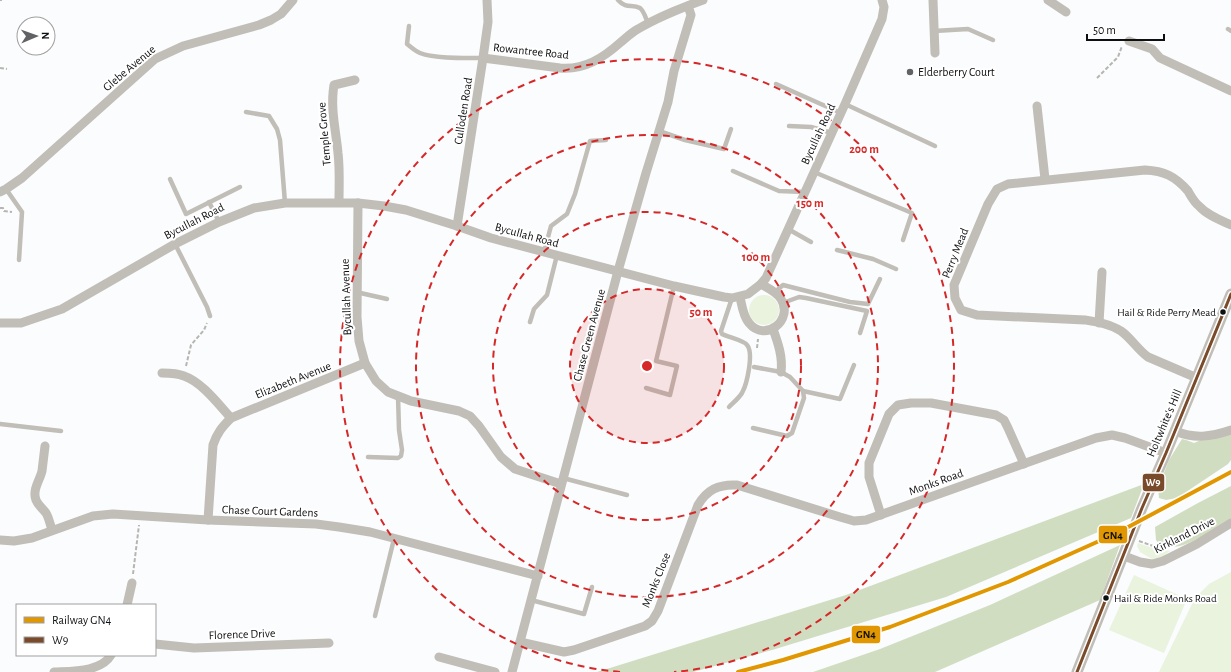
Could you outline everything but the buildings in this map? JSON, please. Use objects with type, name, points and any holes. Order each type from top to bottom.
[{"type":"street","name":"Glebe Avenue","points":[[3,190],[22,178],[154,59],[183,46],[271,20],[281,14],[293,0]]},
{"type":"street","name":"Culloden Road","points":[[457,226],[488,22],[487,0]]},
{"type":"street","name":"Rowantree Road","points":[[483,58],[570,69],[579,67],[605,56],[636,30],[648,23],[703,0]]},
{"type":"street","name":"Bycullah Road","points":[[0,323],[21,323],[62,309],[175,244],[218,222],[254,208],[286,203],[358,203],[406,210],[491,238],[674,286],[736,297],[754,291],[766,278],[845,104],[882,19],[884,7],[882,0]]},
{"type":"street","points":[[933,0],[935,53]]},
{"type":"street","points":[[1048,0],[1066,12]]},
{"type":"street","name":"Chase Green Avenue","points":[[512,672],[618,271],[668,102],[677,59],[691,15],[688,6]]},
{"type":"street","points":[[1129,41],[1152,49],[1160,58],[1231,91]]},
{"type":"street","name":"Temple Grove","points":[[339,202],[340,172],[333,110],[333,93],[334,86],[356,80]]},
{"type":"street","points":[[1037,106],[1046,179]]},
{"type":"street","name":"Perry Mead","points":[[1197,378],[1148,357],[1122,331],[1099,322],[977,315],[961,310],[955,298],[954,285],[988,204],[997,189],[1008,184],[1145,170],[1157,171],[1172,176],[1187,191],[1198,206],[1208,214],[1231,225]]},
{"type":"street","name":"Bycullah Avenue","points":[[358,203],[356,292],[359,341],[365,363],[376,381],[388,392],[398,396],[412,401],[459,411],[470,416],[501,457],[515,469],[562,481]]},
{"type":"street","points":[[1099,322],[1102,272]]},
{"type":"street","points":[[736,297],[748,323],[760,330],[766,331],[773,329],[780,324],[785,310],[781,297],[761,284]]},
{"type":"street","name":"Holtwhite's Hill","points":[[1077,672],[1142,508],[1231,294]]},
{"type":"street","points":[[773,329],[780,348],[782,372]]},
{"type":"street","name":"Elizabeth Avenue","points":[[208,520],[216,436],[221,428],[231,418],[365,363]]},
{"type":"street","points":[[162,373],[189,378],[206,391],[231,418]]},
{"type":"street","points":[[881,515],[869,477],[869,463],[889,414],[898,405],[911,402],[931,403],[996,415],[1004,420],[1024,464]]},
{"type":"street","points":[[1175,431],[1198,437],[1220,434],[1231,430]]},
{"type":"street","name":"Monks Road","points":[[713,489],[722,486],[737,485],[840,517],[854,520],[866,520],[1096,438],[1112,435],[1125,438],[1166,453]]},
{"type":"street","points":[[45,446],[42,470],[36,483],[35,495],[36,501],[49,519],[52,530]]},
{"type":"street","name":"Monks Close","points":[[520,642],[564,652],[645,626],[652,621],[658,611],[698,506],[702,498],[713,489]]},
{"type":"street","name":"Chase Court Gardens","points":[[0,540],[14,541],[32,538],[93,516],[113,514],[208,520],[316,524],[347,528],[394,539],[538,576]]},
{"type":"street","name":"Kirkland Drive","points":[[1124,556],[1140,562],[1152,564],[1197,544],[1231,523]]},
{"type":"street","points":[[127,604],[132,583]]},
{"type":"street","name":"Florence Drive","points":[[156,644],[194,648],[329,642]]},
{"type":"street","points":[[54,672],[84,671],[100,667],[108,661],[110,656]]},
{"type":"street","points":[[439,657],[495,672]]},
{"type":"lane","points":[[618,0],[625,6],[640,8],[648,23]]},
{"type":"lane","points":[[409,26],[407,44],[418,52],[428,55],[483,58]]},
{"type":"lane","points":[[934,31],[968,29],[993,40]]},
{"type":"lane","points":[[776,84],[841,113]]},
{"type":"lane","points":[[845,104],[936,146]]},
{"type":"lane","points":[[246,112],[269,116],[277,129],[280,140],[286,203]]},
{"type":"lane","points":[[789,126],[811,127],[832,133]]},
{"type":"lane","points":[[659,131],[685,140],[724,149],[731,129]]},
{"type":"lane","points":[[544,252],[551,226],[567,214],[575,194],[590,141],[606,140]]},
{"type":"lane","points":[[732,171],[780,191],[805,192]]},
{"type":"lane","points":[[814,172],[912,213],[903,240]]},
{"type":"lane","points":[[170,179],[186,214],[240,187]]},
{"type":"lane","points":[[3,190],[22,212],[19,260]]},
{"type":"lane","points":[[209,202],[218,222]]},
{"type":"lane","points":[[788,229],[811,242]]},
{"type":"lane","points":[[175,244],[207,307],[210,316]]},
{"type":"lane","points":[[837,250],[873,259],[896,269]]},
{"type":"lane","points":[[530,322],[534,309],[547,294],[557,255]]},
{"type":"lane","points":[[775,292],[783,285],[850,302],[868,304],[880,279]]},
{"type":"lane","points":[[646,388],[670,395],[677,366],[656,361],[674,286]]},
{"type":"lane","points":[[356,292],[387,299]]},
{"type":"lane","points":[[729,407],[742,393],[748,375],[750,352],[748,345],[744,342],[729,338],[722,334],[721,331],[723,322],[736,297]]},
{"type":"lane","points":[[783,303],[799,298],[806,298],[867,311],[860,333]]},
{"type":"lane","points":[[803,391],[840,398],[854,365]]},
{"type":"lane","points":[[754,367],[782,372],[790,377],[803,391],[804,398],[792,433],[787,436],[754,428]]},
{"type":"lane","points":[[368,457],[398,458],[401,456],[402,450],[399,430],[398,396]]},
{"type":"lane","points":[[0,424],[61,431]]},
{"type":"lane","points":[[562,481],[627,495]]},
{"type":"lane","points":[[375,616],[394,539]]},
{"type":"lane","points":[[531,600],[584,614],[592,587]]},
{"type":"path","points":[[1097,78],[1118,57],[1126,39],[1129,41]]},
{"type":"path","points":[[0,68],[7,69]]},
{"type":"path","points":[[0,208],[3,208],[4,211],[22,212]]},
{"type":"path","points":[[184,376],[191,344],[204,330],[210,316]]},
{"type":"path","points":[[132,583],[140,516]]},
{"type":"path","points":[[1130,538],[1159,547],[1185,550]]},
{"type":"green space","points":[[764,295],[770,296],[778,304],[778,316],[770,324],[764,325],[758,324],[750,316],[749,310],[750,304],[758,296]]},
{"type":"green space","points":[[1231,432],[1231,460],[1228,464],[1177,498],[1166,500],[1159,498],[1158,488],[1169,460],[1182,439],[1194,443],[1208,437]]},
{"type":"green space","points":[[1144,484],[1131,518],[946,597],[772,650],[693,672],[597,672],[846,595]]},
{"type":"green space","points":[[1231,486],[1231,519],[1194,541],[1179,546],[1170,547],[1160,545],[1156,540],[1155,527]]},
{"type":"green space","points":[[1138,543],[1153,548],[1170,551],[1162,557],[1152,559],[1140,552],[1137,546]]},
{"type":"green space","points":[[1120,545],[1100,600],[935,672],[813,672],[880,649],[990,605]]},
{"type":"green space","points":[[1231,572],[1231,672],[1159,672],[1195,598],[1209,584]]},
{"type":"green space","points":[[1134,575],[1187,599],[1164,653],[1109,630]]},
{"type":"rail line","name":"GN4","points":[[738,672],[783,660],[890,627],[1008,582],[1117,533],[1231,472]]},
{"type":"transit line","name":"W9","points":[[1077,672],[1142,508],[1231,294]]},
{"type":"place","name":"Elderberry Court","points":[[910,72]]},
{"type":"place","name":"Hail & Ride Perry Mead","points":[[1223,312]]},
{"type":"place","name":"Hail & Ride Monks Road","points":[[1106,598]]}]
